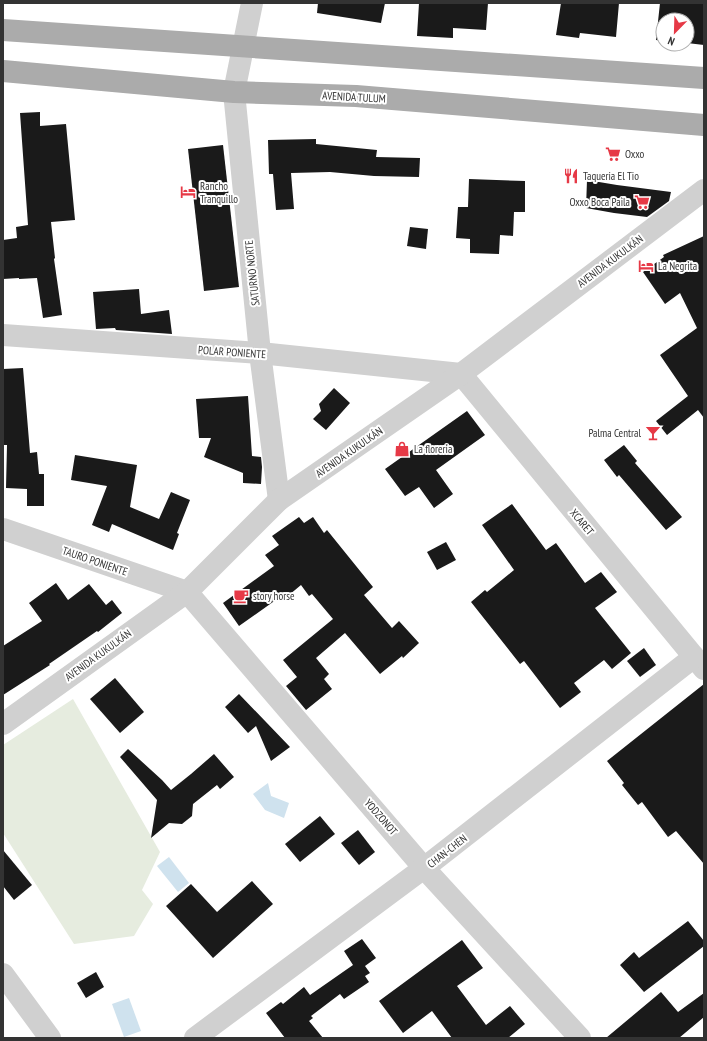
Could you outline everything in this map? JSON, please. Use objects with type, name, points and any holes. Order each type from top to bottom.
[{"type":"main road","points":[[3,30],[704,78]]},
{"type":"main road","name":"AVENIDA TULUM","points":[[3,71],[234,92],[356,96],[704,125]]},
{"type":"street","name":"SATURNO NORTE","points":[[252,3],[234,92],[260,353],[279,500]]},
{"type":"street","name":"AVENIDA KUKULKÁN","points":[[3,724],[186,592],[279,500],[461,374],[704,190]]},
{"type":"street","name":"POLAR PONIENTE","points":[[3,335],[260,353],[461,374]]},
{"type":"street","name":"XCARET","points":[[461,374],[699,663]]},
{"type":"street","name":"TAURO PONIENTE","points":[[3,529],[186,592]]},
{"type":"street","name":"YODZONOT","points":[[186,592],[424,868],[580,1038]]},
{"type":"street","name":"CHAN-CHEN","points":[[195,1038],[699,663]]},
{"type":"street","points":[[3,974],[50,1038]]},
{"type":"shaded area","points":[[73,699],[160,852],[142,890],[153,904],[134,936],[74,944],[3,833],[3,745]]},
{"type":"water","points":[[268,783],[271,796],[289,803],[284,818],[265,810],[253,794]]},
{"type":"water","points":[[169,857],[189,883],[178,892],[157,866]]},
{"type":"water","points":[[129,998],[141,1031],[124,1037],[112,1004]]},
{"type":"building","points":[[318,3],[385,3],[381,23],[317,13]]},
{"type":"building","points":[[419,3],[488,3],[486,30],[453,28],[453,38],[417,36]]},
{"type":"building","points":[[561,3],[619,3],[616,37],[580,33],[579,38],[556,35]]},
{"type":"building","points":[[660,3],[704,3],[704,45],[695,44],[695,12],[659,12]]},
{"type":"building","points":[[40,112],[40,126],[66,124],[75,220],[51,222],[54,259],[62,315],[43,318],[37,278],[3,279],[3,240],[17,238],[16,227],[28,225],[20,113]]},
{"type":"building","points":[[316,139],[316,144],[377,150],[376,157],[420,158],[419,177],[374,176],[330,172],[291,173],[294,209],[276,210],[273,174],[269,174],[268,140]]},
{"type":"building","points":[[223,145],[239,287],[204,291],[188,149]]},
{"type":"building","points":[[469,179],[525,181],[525,212],[514,212],[513,236],[500,235],[499,254],[470,253],[470,239],[456,238],[458,207],[468,207]]},
{"type":"building","name":"Oxxo Boca Paila","points":[[587,180],[671,192],[669,201],[647,217],[614,213],[586,208]]},
{"type":"building","points":[[410,227],[428,229],[426,249],[407,246]]},
{"type":"building","points":[[704,236],[704,418],[698,410],[667,435],[656,421],[688,396],[660,355],[697,328],[680,293],[665,304],[643,272],[664,257],[663,255]]},
{"type":"building","points":[[139,289],[141,314],[169,310],[172,334],[116,330],[115,328],[96,329],[93,292]]},
{"type":"building","points":[[23,368],[30,453],[37,452],[39,474],[44,474],[44,506],[27,506],[27,489],[6,488],[7,445],[3,445],[3,369]]},
{"type":"building","points":[[334,388],[350,403],[326,430],[313,419],[321,411],[319,404]]},
{"type":"building","points":[[248,396],[252,456],[261,457],[261,484],[243,483],[243,473],[204,457],[211,438],[199,438],[196,399]]},
{"type":"building","points":[[467,411],[485,435],[436,470],[453,494],[434,508],[419,487],[405,496],[385,469]]},
{"type":"building","points":[[624,445],[637,461],[635,463],[682,517],[666,530],[619,475],[617,477],[604,460]]},
{"type":"building","points":[[75,455],[137,465],[130,507],[159,519],[171,492],[190,500],[177,533],[179,534],[173,550],[112,524],[109,532],[92,525],[107,486],[71,480]]},
{"type":"building","points":[[512,504],[546,550],[556,543],[585,583],[601,572],[617,592],[595,608],[631,653],[612,669],[604,660],[574,683],[581,692],[560,708],[524,661],[520,664],[471,602],[485,590],[487,592],[514,570],[482,525]]},
{"type":"building","points":[[299,517],[304,523],[313,517],[324,533],[327,530],[373,587],[364,595],[392,628],[399,621],[419,643],[403,658],[402,656],[380,674],[345,633],[316,658],[329,674],[324,679],[332,689],[306,710],[286,686],[297,677],[283,660],[333,619],[312,594],[309,596],[301,585],[289,595],[287,592],[239,626],[223,603],[274,566],[265,555],[279,545],[272,536]]},
{"type":"building","points":[[446,542],[456,560],[437,570],[427,552]]},
{"type":"building","points":[[56,583],[68,600],[89,584],[106,605],[112,600],[122,613],[98,632],[97,631],[49,664],[50,665],[3,695],[3,646],[42,621],[29,603]]},
{"type":"building","points":[[644,648],[656,665],[640,677],[627,661]]},
{"type":"building","points":[[115,678],[144,712],[120,733],[90,699]]},
{"type":"building","points":[[704,684],[704,864],[676,831],[668,837],[642,802],[638,805],[622,785],[624,783],[607,761]]},
{"type":"building","points":[[239,694],[290,747],[271,761],[256,726],[248,733],[225,707]]},
{"type":"building","points":[[128,749],[171,790],[214,754],[234,777],[220,789],[217,785],[193,804],[192,816],[182,824],[169,823],[151,838],[157,800],[120,757]]},
{"type":"building","points":[[320,816],[335,834],[300,862],[285,844]]},
{"type":"building","points":[[358,830],[375,852],[359,865],[341,843]]},
{"type":"building","points":[[3,850],[32,885],[14,900],[3,886]]},
{"type":"building","points":[[252,881],[273,904],[213,958],[166,906],[191,884],[217,912]]},
{"type":"building","points":[[688,921],[704,941],[704,946],[644,992],[620,965],[634,952],[639,958]]},
{"type":"building","points":[[362,939],[376,958],[365,966],[370,973],[365,976],[369,982],[344,999],[340,994],[311,1016],[313,1018],[309,1021],[323,1038],[285,1038],[266,1013],[281,1002],[283,1004],[304,987],[310,995],[353,965],[344,951]]},
{"type":"building","points":[[462,940],[483,968],[457,986],[486,1025],[510,1006],[525,1024],[508,1038],[452,1038],[432,1011],[403,1033],[379,1001]]},
{"type":"building","points":[[96,972],[104,987],[86,998],[77,983]]},
{"type":"building","points":[[661,992],[678,1012],[704,993],[704,1017],[679,1038],[606,1038]]},
{"type":"place","name":"Oxxo","points":[[613,154]]},
{"type":"place","name":"Taqueria El Tio","points":[[571,176]]},
{"type":"place","name":"Rancho Tranquillo","points":[[188,192]]},
{"type":"place","name":"Oxxo Boca Paila","points":[[642,202]]},
{"type":"place","name":"La Negrita","points":[[646,266]]},
{"type":"place","name":"Palma Central","points":[[653,433]]},
{"type":"place","name":"La floreria","points":[[402,449]]},
{"type":"place","name":"story horse","points":[[241,596]]}]
